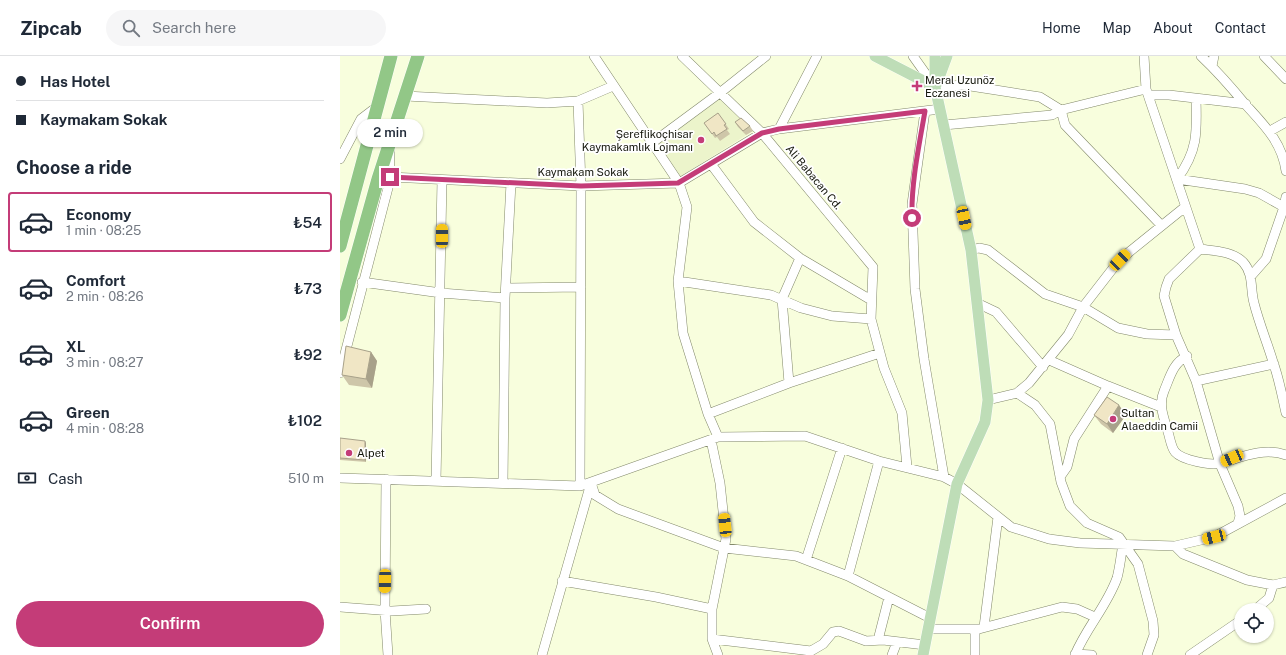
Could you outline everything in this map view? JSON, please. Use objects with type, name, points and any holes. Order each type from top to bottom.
[{"type":"highway","points":[[340,246],[379,105],[390,56]]},
{"type":"highway","points":[[340,315],[389,145],[418,56]]},
{"type":"main road","points":[[875,56],[935,87]]},
{"type":"main road","points":[[924,650],[957,484],[985,422],[988,400],[971,250],[935,87],[935,56]]},
{"type":"main road","points":[[935,87],[947,56]]},
{"type":"street","points":[[594,56],[678,183],[686,207],[678,281],[683,333],[715,438],[726,539],[712,609],[712,639],[718,655]]},
{"type":"street","points":[[652,143],[721,92],[766,56]]},
{"type":"street","points":[[779,129],[817,56]]},
{"type":"street","points":[[913,56],[935,87],[964,85],[1040,96],[1061,110],[1065,125],[1161,225]]},
{"type":"street","points":[[1144,56],[1147,92],[1200,249]]},
{"type":"street","points":[[1201,56],[1212,66],[1270,131],[1282,154],[1286,171]]},
{"type":"street","points":[[1212,66],[1214,56]]},
{"type":"street","points":[[1264,56],[1286,79]]},
{"type":"street","name":"Ali Babacan Cd.","points":[[686,58],[762,133],[873,267],[871,300]]},
{"type":"street","points":[[405,96],[547,103],[578,101],[613,86]]},
{"type":"street","points":[[944,125],[1052,115],[1061,110],[1147,92],[1246,104]]},
{"type":"street","points":[[1177,179],[1192,154],[1197,127],[1196,99]]},
{"type":"street","points":[[578,101],[581,186],[580,486]]},
{"type":"street","points":[[340,159],[361,119],[379,105]]},
{"type":"street","name":"Kaymakam Sokak","points":[[390,177],[581,186],[678,183],[762,133],[779,129],[940,109]]},
{"type":"street","points":[[925,111],[912,204],[915,289],[924,359],[944,477]]},
{"type":"street","points":[[1270,131],[1286,122]]},
{"type":"street","points":[[340,373],[390,177],[389,145]]},
{"type":"street","points":[[711,164],[754,222],[800,258],[871,300],[871,319],[880,353],[902,414],[907,467]]},
{"type":"street","points":[[1177,179],[1245,189],[1285,203]]},
{"type":"street","points":[[436,481],[441,293],[442,180]]},
{"type":"street","points":[[503,483],[506,293],[511,183]]},
{"type":"street","points":[[1251,276],[1266,259],[1286,197]]},
{"type":"street","points":[[988,400],[1017,393],[1029,383],[1046,364],[1068,335],[1083,308],[1120,260],[1161,225],[1185,207]]},
{"type":"street","points":[[971,250],[979,248],[988,250],[1045,294],[1083,308],[1118,328],[1147,334],[1176,334]]},
{"type":"street","points":[[1200,249],[1226,253],[1234,256],[1244,264],[1251,276],[1253,301],[1274,364],[1286,413]]},
{"type":"street","points":[[1200,249],[1169,279],[1166,287],[1165,302],[1176,334],[1187,356],[1196,381],[1220,464],[1238,506],[1240,516],[1238,523]]},
{"type":"street","points":[[789,384],[782,299],[800,258]]},
{"type":"street","points":[[678,281],[771,295],[801,308],[832,316],[871,319]]},
{"type":"street","points":[[362,282],[441,293],[506,293],[581,287]]},
{"type":"street","points":[[977,303],[996,312],[1046,364],[1161,407]]},
{"type":"street","points":[[708,414],[789,384],[880,353]]},
{"type":"street","points":[[1187,356],[1175,365],[1162,396],[1161,407],[1173,448],[1178,454],[1185,459],[1212,464],[1220,464],[1232,458],[1260,453],[1279,453],[1286,455]]},
{"type":"street","points":[[1196,381],[1274,364]]},
{"type":"street","points":[[1060,476],[1067,467],[1074,439],[1108,386]]},
{"type":"street","points":[[1017,393],[1035,405],[1050,424],[1065,496],[1079,516],[1088,523],[1119,537],[1134,557],[1141,572],[1152,615],[1154,635],[1147,655]]},
{"type":"street","points":[[340,478],[580,486],[715,438],[805,436],[879,461],[944,477],[957,484],[1011,527],[1049,539],[1080,543],[1175,546],[1214,537],[1286,498]]},
{"type":"street","points":[[806,560],[842,448]]},
{"type":"street","points":[[848,576],[879,461]]},
{"type":"street","points":[[386,479],[385,610],[388,655]]},
{"type":"street","points":[[591,482],[596,495],[618,509],[724,548],[796,556],[848,576],[889,597],[929,624],[980,628],[1062,607],[1077,609],[1095,617]]},
{"type":"street","points":[[542,655],[591,482]]},
{"type":"street","points":[[975,655],[998,517]]},
{"type":"street","points":[[1092,655],[1075,655],[1117,578],[1123,544]]},
{"type":"street","points":[[1175,546],[1183,554],[1246,580],[1273,585],[1286,582]]},
{"type":"street","points":[[562,581],[656,597],[712,609]]},
{"type":"street","points":[[1263,603],[1269,598],[1273,585]]},
{"type":"street","points":[[878,640],[889,597]]},
{"type":"street","points":[[340,607],[385,610],[426,610]]},
{"type":"street","points":[[1190,655],[1234,625]]},
{"type":"street","points":[[712,639],[811,651],[819,648],[831,633],[835,631],[866,641],[878,640],[897,642],[924,650]]},
{"type":"street","points":[[892,655],[897,642]]},
{"type":"shaded area","name":"Şereflikoçhisar Kaymakamlık Lojmanı","points":[[721,98],[753,131],[679,177],[657,144]]},
{"type":"building","name":"Şereflikoçhisar Kaymakamlık Lojmanı","points":[[718,113],[726,124],[724,125],[727,129],[716,136],[714,132],[712,134],[704,123]]},
{"type":"building","points":[[741,118],[750,126],[743,131],[735,122]]},
{"type":"building","points":[[346,346],[371,352],[366,379],[342,375]]},
{"type":"building","points":[[1107,397],[1119,405],[1107,424],[1094,415]]},
{"type":"building","points":[[340,438],[365,441],[365,460],[340,458]]},
{"type":"place","name":"Meral Uzunöz Eczanesi","points":[[917,86]]},
{"type":"place","name":"Şereflikoçhisar Kaymakamlık Lojmanı","points":[[701,140]]},
{"type":"place","name":"Sultan Alaeddin Camii","points":[[1113,419]]},
{"type":"place","name":"Alpet","points":[[349,453]]},
{"type":"route","points":[[390,177],[581,186],[678,183],[762,133],[779,129],[925,111],[917,154],[912,218]]}]
